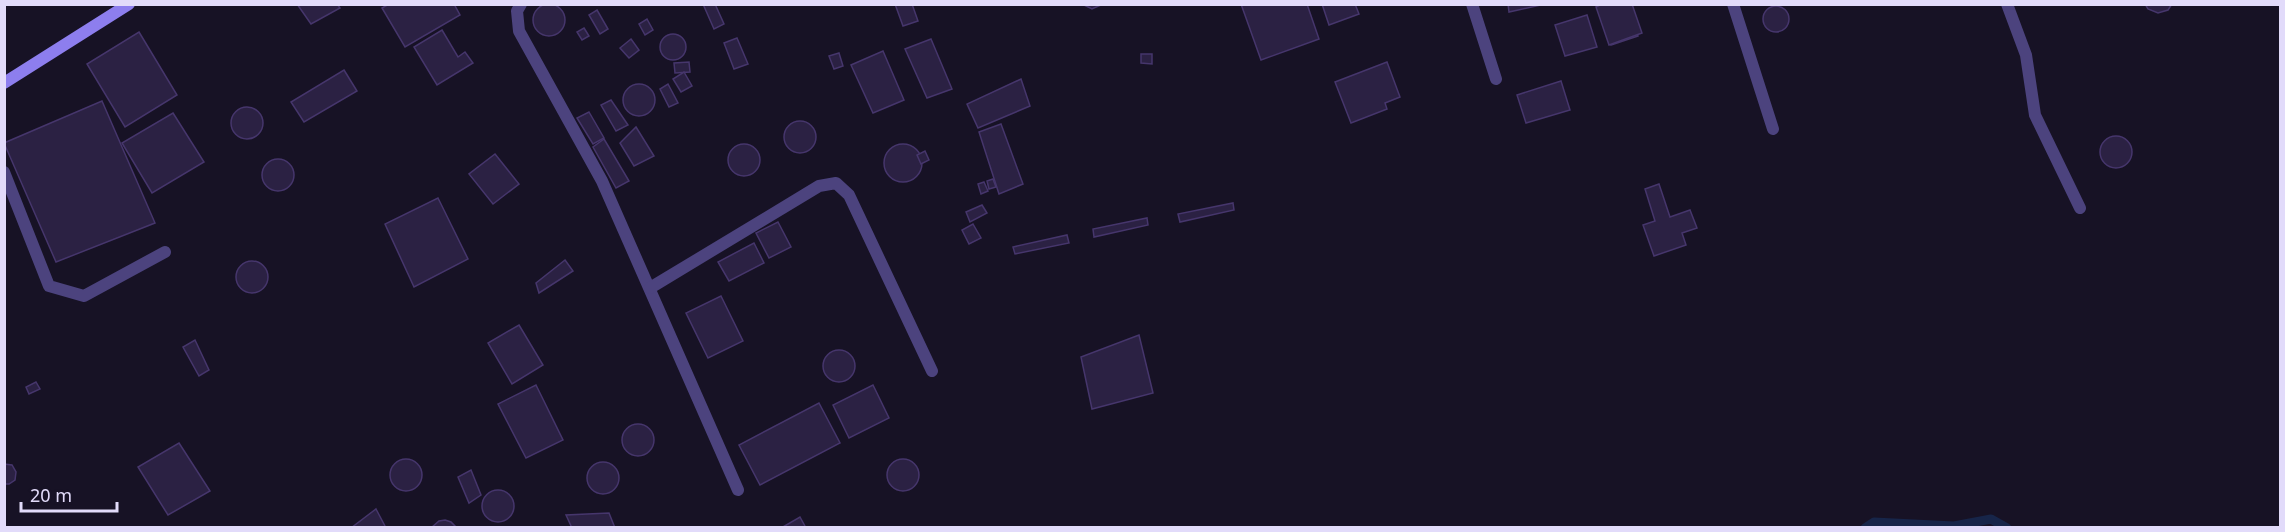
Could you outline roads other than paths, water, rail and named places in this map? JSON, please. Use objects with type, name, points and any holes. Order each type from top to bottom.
[{"type":"main road","points":[[4,83],[129,4]]},
{"type":"street","points":[[522,4],[517,11],[519,31],[602,181],[738,490]]},
{"type":"street","points":[[1472,4],[1496,79]]},
{"type":"street","points":[[1733,4],[1773,129]]},
{"type":"street","points":[[2007,4],[2026,56],[2035,115],[2080,208]]},
{"type":"street","points":[[4,172],[49,286],[84,296],[165,252]]},
{"type":"street","points":[[650,288],[819,186],[836,183],[849,195],[932,371]]},
{"type":"waterway","points":[[1865,528],[1874,522],[1954,526],[1991,519],[2007,528]]}]
